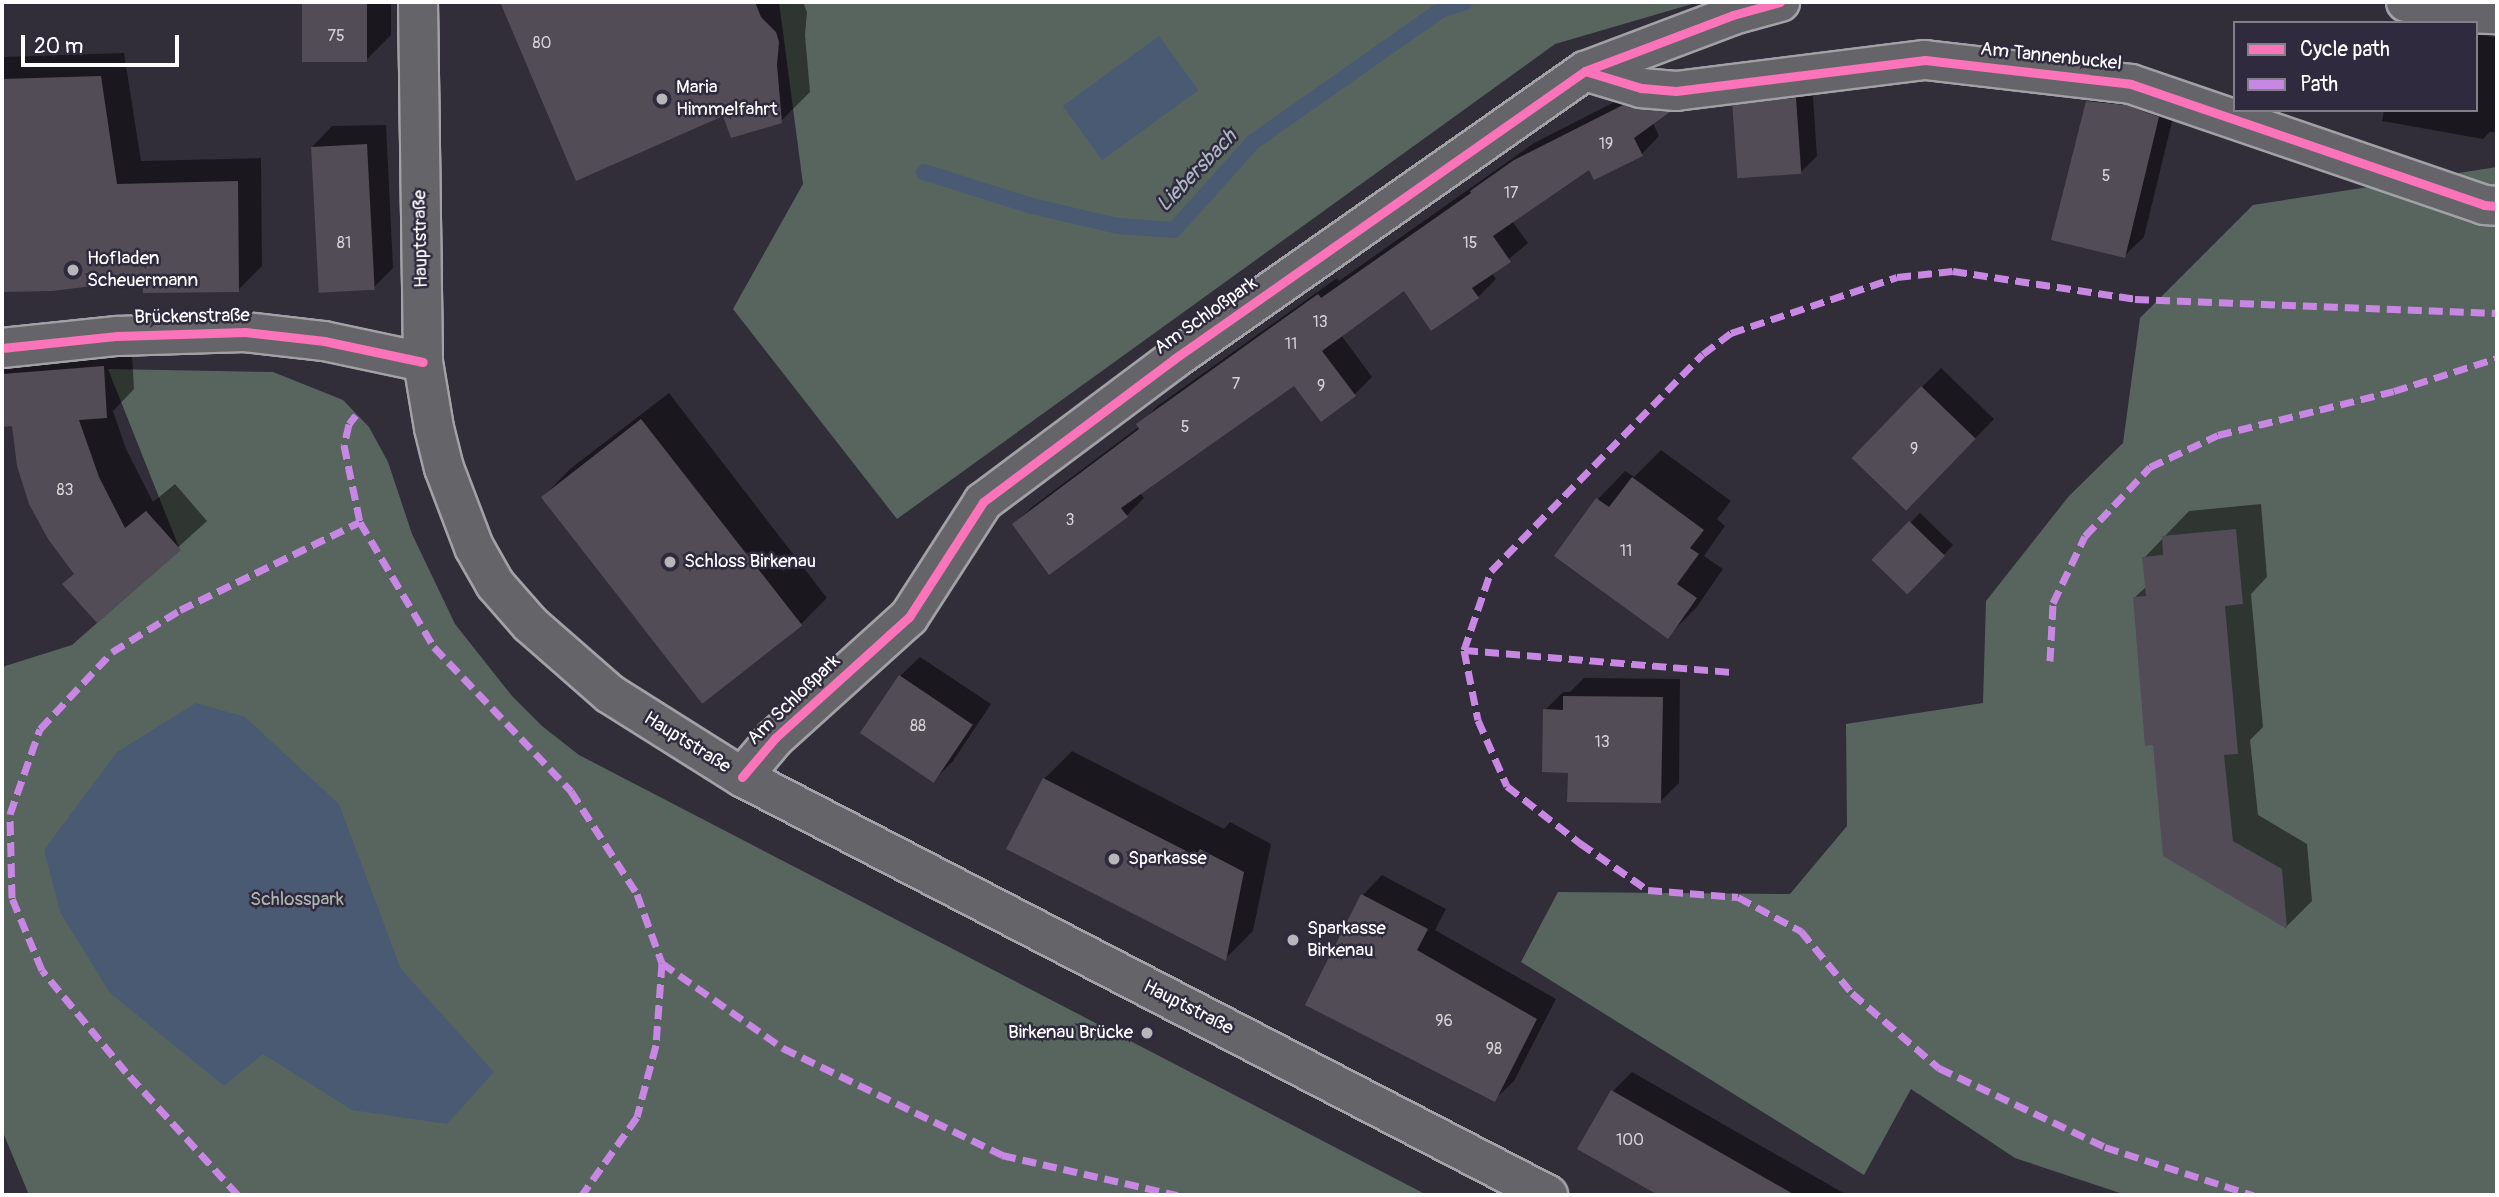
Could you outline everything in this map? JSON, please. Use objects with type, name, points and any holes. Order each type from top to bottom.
[{"type":"street","name":"Hauptstraße","points":[[418,2],[423,362],[444,468],[474,547],[495,584],[530,624],[611,694],[742,777],[1536,1192]]},
{"type":"street","name":"Am Schloßpark","points":[[742,777],[775,738],[909,617],[983,502],[1174,359],[1585,71],[1732,15],[1780,2]]},
{"type":"street","points":[[2406,2],[2464,13],[2497,14]]},
{"type":"street","name":"Am Tannenbuckel","points":[[1585,71],[1641,88],[1676,91],[1925,60],[2131,84],[2484,205],[2497,206]]},
{"type":"street","name":"Brückenstraße","points":[[2,348],[117,336],[245,332],[324,341],[423,362]]},
{"type":"green space","points":[[779,2],[1699,2],[1555,44],[897,519],[733,309],[803,184]]},
{"type":"green space","points":[[2497,167],[2497,1195],[2126,1195],[2015,1158],[1911,1089],[1864,1175],[1521,962],[1558,892],[1790,894],[1847,826],[1846,724],[1983,703],[1986,601],[2069,496],[2123,443],[2140,318],[2253,205]]},
{"type":"green space","name":"Schlosspark","points":[[108,369],[273,372],[343,400],[369,427],[388,462],[412,534],[455,624],[512,696],[542,726],[579,755],[1427,1195],[29,1195],[2,1130],[2,667],[72,645],[180,550]]},
{"type":"water","points":[[1159,36],[1198,90],[1102,160],[1063,106]]},
{"type":"water","points":[[196,703],[245,717],[339,804],[401,969],[494,1072],[447,1124],[352,1110],[263,1054],[224,1086],[110,993],[60,912],[44,850],[117,752]]},
{"type":"building","points":[[302,2],[367,2],[367,62],[302,62]]},
{"type":"building","name":"Maria Himmelfahrt","points":[[500,2],[755,2],[761,17],[776,32],[779,42],[777,65],[782,123],[731,138],[723,116],[576,181]]},
{"type":"building","points":[[101,76],[117,184],[238,181],[239,292],[143,293],[142,280],[52,291],[2,292],[2,79]]},
{"type":"building","points":[[1796,98],[1801,174],[1737,178],[1732,102]]},
{"type":"building","points":[[2086,101],[2126,105],[2159,117],[2125,258],[2051,240]]},
{"type":"building","points":[[1623,105],[1670,112],[1634,138],[1643,156],[1594,180],[1589,170],[1493,236],[1511,262],[1472,288],[1479,298],[1431,331],[1404,291],[1322,351],[1356,396],[1321,422],[1294,386],[1121,508],[1128,517],[1049,575],[1012,524],[1139,429],[1136,424],[1318,294],[1321,298],[1514,160]]},
{"type":"building","points":[[367,144],[375,290],[319,293],[311,147]]},
{"type":"building","points":[[104,366],[107,418],[79,420],[99,477],[125,528],[146,511],[181,550],[97,623],[62,584],[74,574],[48,539],[29,504],[17,466],[12,426],[2,427],[2,374]]},
{"type":"building","points":[[1921,386],[1976,439],[1906,511],[1852,458]]},
{"type":"building","name":"Schloss Birkenau","points":[[641,419],[802,625],[702,704],[541,497]]},
{"type":"building","points":[[1632,477],[1704,530],[1690,548],[1699,554],[1677,584],[1697,598],[1668,639],[1554,556],[1596,498],[1609,507]]},
{"type":"building","points":[[1909,521],[1945,556],[1907,595],[1871,560]]},
{"type":"building","points":[[2236,529],[2243,604],[2225,606],[2238,754],[2224,755],[2233,841],[2282,869],[2287,929],[2163,856],[2153,745],[2145,746],[2133,597],[2146,596],[2142,557],[2163,555],[2162,536]]},
{"type":"building","points":[[899,675],[973,725],[934,783],[860,733]]},
{"type":"building","points":[[1563,696],[1663,697],[1661,803],[1567,802],[1568,773],[1542,772],[1543,709],[1563,710]]},
{"type":"building","points":[[1043,778],[1196,856],[1200,849],[1244,872],[1226,961],[1006,849]]},
{"type":"building","points":[[1361,894],[1428,929],[1417,950],[1537,1019],[1495,1102],[1305,1005]]},
{"type":"building","points":[[1611,1090],[1795,1195],[1658,1195],[1577,1149]]},
{"type":"waterway","name":"Liebersbach","points":[[924,172],[1032,206],[1118,226],[1174,230],[1253,142],[1441,10],[1465,2]]},
{"type":"marked path","points":[[1464,650],[1491,571],[1703,354],[1731,333],[1897,277],[1953,271],[2135,299],[2497,313]]},
{"type":"marked path","points":[[2050,661],[2053,603],[2085,536],[2150,467],[2218,435],[2394,391],[2497,358]]},
{"type":"marked path","points":[[356,415],[349,424],[344,445],[360,522],[434,647],[571,791],[637,894],[662,963],[656,1045],[637,1117],[582,1195]]},
{"type":"marked path","points":[[238,1195],[126,1072],[42,970],[12,898],[10,814],[40,729],[112,652],[180,610],[360,522]]},
{"type":"marked path","points":[[1464,650],[1478,720],[1507,786],[1580,843],[1648,890],[1738,897],[1801,931],[1852,993],[1939,1068],[2105,1147],[2253,1195]]},
{"type":"marked path","points":[[1464,650],[1730,672]]},
{"type":"marked path","points":[[662,963],[783,1048],[1002,1155],[1177,1195]]},
{"type":"cycle path","points":[[742,777],[775,738],[909,617],[983,502],[1174,359],[1585,71],[1733,15],[1780,2]]},
{"type":"cycle path","points":[[1585,71],[1641,88],[1676,91],[1925,60],[2131,84],[2484,205],[2497,206]]},
{"type":"cycle path","points":[[2,348],[117,336],[245,332],[324,341],[423,362]]},
{"type":"place","name":"Maria Himmelfahrt","points":[[662,99]]},
{"type":"place","name":"Hofladen Scheuermann","points":[[73,270]]},
{"type":"place","name":"Schloss Birkenau","points":[[670,562]]},
{"type":"place","name":"Sparkasse","points":[[1114,859]]},
{"type":"place","name":"Sparkasse Birkenau","points":[[1293,940]]},
{"type":"place","name":"Birkenau Brücke","points":[[1147,1033]]}]
